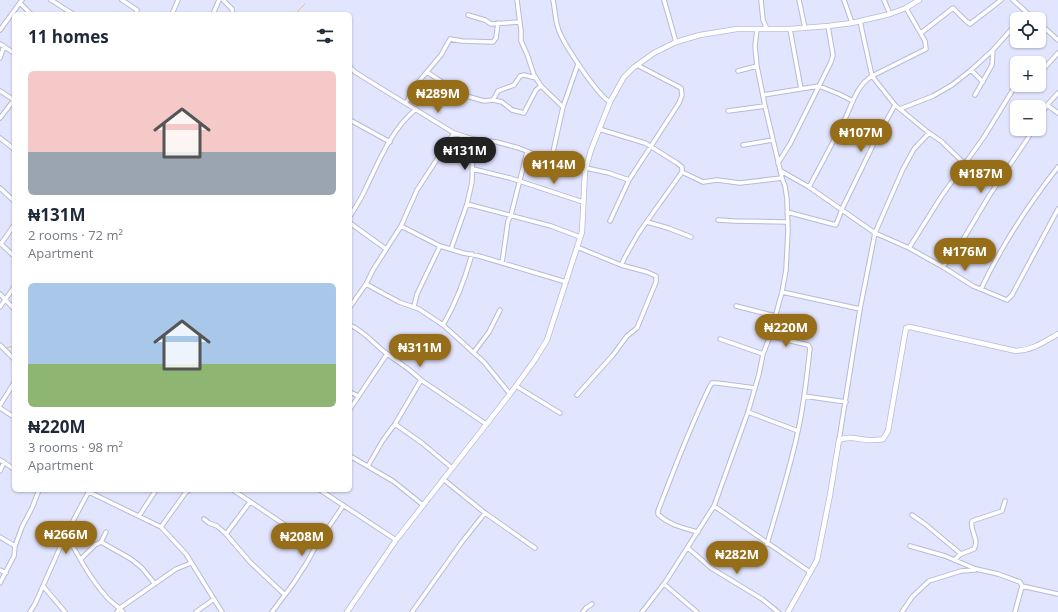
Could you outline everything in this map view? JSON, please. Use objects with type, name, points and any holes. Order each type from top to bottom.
[{"type":"street","points":[[51,0],[70,12]]},
{"type":"street","points":[[122,0],[137,10],[136,12]]},
{"type":"street","points":[[173,12],[178,0]]},
{"type":"street","points":[[214,12],[219,0]]},
{"type":"street","points":[[223,0],[232,9],[233,12]]},
{"type":"street","points":[[517,0],[521,41],[536,78],[541,86],[563,107]]},
{"type":"street","points":[[553,0],[558,30],[578,64],[605,100],[610,102]]},
{"type":"street","points":[[664,0],[676,42]]},
{"type":"street","points":[[761,0],[763,20],[767,29]]},
{"type":"street","points":[[799,0],[804,28]]},
{"type":"street","points":[[844,0],[852,23]]},
{"type":"street","points":[[884,0],[890,14]]},
{"type":"street","points":[[347,612],[396,540],[510,394],[547,340],[580,237],[586,169],[591,150],[610,102],[624,77],[638,64],[654,53],[676,42],[700,35],[737,29],[790,29],[852,23],[890,14],[906,8],[919,0]]},
{"type":"street","points":[[920,33],[953,8],[970,24],[1001,0]]},
{"type":"street","points":[[1013,0],[1025,12]]},
{"type":"street","points":[[14,12],[21,2],[29,12]]},
{"type":"street","points":[[809,187],[862,84],[872,76],[926,49],[926,44],[906,8]]},
{"type":"street","points":[[0,30],[12,14]]},
{"type":"street","points":[[468,15],[485,20],[491,24],[520,22]]},
{"type":"street","points":[[860,21],[872,76],[896,105],[929,133],[946,144],[968,167],[997,184]]},
{"type":"street","points":[[406,103],[415,86],[441,55],[450,39],[493,42],[496,38],[498,23]]},
{"type":"street","points":[[778,163],[790,144],[831,62],[833,55],[828,26]]},
{"type":"street","points":[[642,612],[664,584],[714,506],[748,412],[763,354],[770,336],[782,292],[786,270],[788,231],[787,199],[757,66],[754,46],[757,29]]},
{"type":"street","points":[[790,29],[801,89]]},
{"type":"street","points":[[1046,30],[1058,40]]},
{"type":"street","points":[[900,109],[933,96],[971,70],[993,50],[1010,31]]},
{"type":"street","points":[[0,58],[2,45],[12,52]]},
{"type":"street","points":[[974,96],[992,65],[993,50]]},
{"type":"street","points":[[1046,66],[1058,53]]},
{"type":"street","points":[[551,161],[563,107],[578,64]]},
{"type":"street","points":[[610,221],[629,180],[681,99],[681,88],[638,64]]},
{"type":"street","points":[[738,70],[757,66]]},
{"type":"street","points":[[352,69],[454,133],[473,139],[497,142],[519,148],[551,161],[609,173],[629,180]]},
{"type":"street","points":[[971,70],[983,82]]},
{"type":"street","points":[[427,72],[442,82],[452,92],[484,101],[493,100],[502,102],[512,110],[524,113],[536,90],[541,86]]},
{"type":"street","points":[[493,100],[498,90],[514,85],[520,76],[524,75],[536,78]]},
{"type":"street","points":[[763,95],[819,86],[840,94],[852,101]]},
{"type":"street","points":[[0,91],[12,99]]},
{"type":"street","points":[[909,248],[984,137],[1012,92]]},
{"type":"street","points":[[1058,93],[1047,105],[1058,113]]},
{"type":"street","points":[[0,118],[12,103]]},
{"type":"street","points":[[787,212],[836,225],[842,209],[876,141],[896,105]]},
{"type":"street","points":[[728,111],[765,106]]},
{"type":"street","points":[[352,213],[365,191],[382,154],[406,118],[416,109]]},
{"type":"street","points":[[352,121],[390,142]]},
{"type":"street","points":[[599,129],[645,143],[682,167],[682,172],[647,222],[621,265]]},
{"type":"street","points":[[352,304],[401,226],[413,198],[454,133]]},
{"type":"street","points":[[788,612],[817,560],[820,548],[846,402],[860,309],[875,233],[914,149],[929,133]]},
{"type":"street","points":[[943,267],[958,248],[997,184],[1029,136]]},
{"type":"street","points":[[0,138],[12,147]]},
{"type":"street","points":[[451,249],[467,204],[473,169],[473,139]]},
{"type":"street","points":[[743,145],[773,140]]},
{"type":"street","points":[[502,263],[506,228],[511,215],[527,152]]},
{"type":"street","points":[[981,289],[1004,244],[1019,220],[1058,167]]},
{"type":"street","points":[[473,169],[510,178],[583,202]]},
{"type":"street","points":[[781,171],[809,187],[875,233],[909,248],[943,267],[967,283],[1007,300],[1012,295],[1058,209]]},
{"type":"street","points":[[682,172],[703,182],[717,180],[740,183],[782,178]]},
{"type":"street","points":[[0,188],[12,199]]},
{"type":"street","points":[[467,204],[551,226],[580,237]]},
{"type":"street","points":[[718,220],[734,222],[787,222]]},
{"type":"street","points":[[647,222],[691,237]]},
{"type":"street","points":[[352,224],[386,249]]},
{"type":"street","points":[[401,226],[440,246],[566,282]]},
{"type":"street","points":[[12,228],[0,244],[12,254]]},
{"type":"street","points":[[414,306],[417,294],[440,246]]},
{"type":"street","points":[[577,247],[621,265],[656,276],[656,282],[637,328],[627,336],[613,355],[577,395]]},
{"type":"street","points":[[443,325],[454,308],[472,254]]},
{"type":"street","points":[[366,284],[402,304],[414,306],[443,325],[474,352],[494,373],[510,394]]},
{"type":"street","points":[[0,306],[12,290]]},
{"type":"street","points":[[782,292],[860,309]]},
{"type":"street","points":[[0,294],[12,306]]},
{"type":"street","points":[[736,306],[775,316]]},
{"type":"street","points":[[474,352],[489,332],[500,310]]},
{"type":"street","points":[[352,326],[359,329],[387,354],[413,372],[420,380],[486,424]]},
{"type":"street","points":[[839,440],[848,437],[870,440],[883,439],[888,431],[906,328],[910,327],[1016,351],[1034,348],[1058,334]]},
{"type":"street","points":[[767,544],[781,501],[798,431],[804,396],[809,347],[770,336]]},
{"type":"street","points":[[720,339],[763,354]]},
{"type":"street","points":[[0,345],[12,357]]},
{"type":"street","points":[[352,406],[387,354]]},
{"type":"street","points":[[368,466],[383,440],[395,424],[420,380]]},
{"type":"street","points":[[698,532],[678,527],[665,520],[658,514],[695,416],[712,383],[717,382],[755,388]]},
{"type":"street","points":[[0,405],[12,386]]},
{"type":"street","points":[[516,386],[560,414]]},
{"type":"street","points":[[352,393],[358,396]]},
{"type":"street","points":[[804,396],[846,402]]},
{"type":"street","points":[[0,408],[12,416]]},
{"type":"street","points":[[748,412],[798,431]]},
{"type":"street","points":[[395,424],[422,443],[452,468]]},
{"type":"street","points":[[352,457],[393,481],[423,505]]},
{"type":"street","points":[[0,460],[12,468]]},
{"type":"street","points":[[0,471],[4,462]]},
{"type":"street","points":[[443,479],[485,513],[535,548]]},
{"type":"street","points":[[0,584],[14,556],[15,546],[38,492]]},
{"type":"street","points":[[30,612],[66,534],[88,492]]},
{"type":"street","points":[[91,492],[161,527],[186,554],[222,612]]},
{"type":"street","points":[[139,516],[155,492]]},
{"type":"street","points":[[161,527],[186,492]]},
{"type":"street","points":[[236,492],[316,546]]},
{"type":"street","points":[[323,492],[396,540]]},
{"type":"street","points":[[954,560],[961,554],[974,549],[976,546],[971,525],[972,521],[1002,511],[1004,501]]},
{"type":"street","points":[[226,534],[250,502]]},
{"type":"street","points":[[272,612],[286,594],[343,506]]},
{"type":"street","points":[[714,506],[767,544],[810,572]]},
{"type":"street","points":[[412,612],[462,542],[485,513]]},
{"type":"street","points":[[912,515],[961,554]]},
{"type":"street","points":[[204,519],[217,526],[226,534],[250,562],[286,594]]},
{"type":"street","points":[[81,559],[101,542],[106,532]]},
{"type":"street","points":[[66,534],[89,574],[104,595],[119,610],[124,612]]},
{"type":"street","points":[[0,537],[15,546]]},
{"type":"street","points":[[101,542],[131,559],[142,568],[155,584]]},
{"type":"street","points":[[910,546],[954,560],[976,569],[998,574],[1020,582],[1022,586],[1058,594]]},
{"type":"street","points":[[688,548],[711,568],[762,599],[778,612]]},
{"type":"street","points":[[119,610],[176,569],[191,563]]},
{"type":"street","points":[[902,612],[912,597],[929,581],[961,571],[976,569]]},
{"type":"street","points":[[0,570],[6,573]]},
{"type":"street","points":[[664,584],[697,612]]},
{"type":"street","points":[[43,586],[65,612]]},
{"type":"street","points":[[1016,612],[1022,586]]},
{"type":"street","points":[[196,612],[214,599]]},
{"type":"street","points":[[583,612],[592,604]]},
{"type":"waterway","points":[[297,12],[305,4]]},
{"type":"waterway","points":[[6,348],[12,346]]}]
